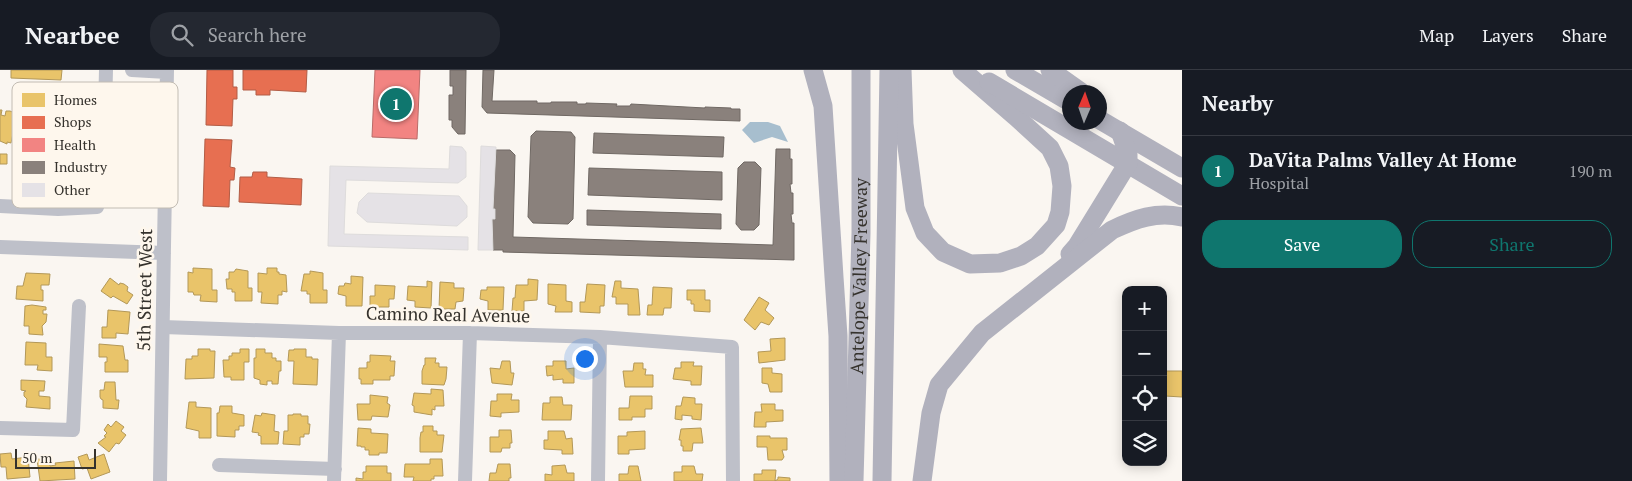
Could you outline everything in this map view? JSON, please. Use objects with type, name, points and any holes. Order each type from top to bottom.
[{"type":"highway","points":[[813,70],[823,106],[836,297],[838,336],[838,481]]},
{"type":"highway","name":"Antelope Valley Freeway","points":[[854,481],[861,233],[861,70]]},
{"type":"highway","name":"Antelope Valley Freeway","points":[[882,481],[889,70]]},
{"type":"highway","points":[[902,70],[904,124],[915,208],[925,233],[943,252],[970,264],[1000,263],[1021,256],[1038,246],[1056,225],[1060,212],[1062,186],[1059,166],[1050,148],[962,70]]},
{"type":"highway","points":[[968,70],[1182,196]]},
{"type":"highway","points":[[1015,70],[1062,97]]},
{"type":"highway","points":[[1050,70],[1071,85]]},
{"type":"highway","points":[[1107,112],[1151,150]]},
{"type":"highway","points":[[1107,124],[1182,168]]},
{"type":"highway","points":[[1030,294],[1077,246],[1128,164],[1128,154],[1120,132]]},
{"type":"highway","points":[[922,481],[931,413],[939,385],[982,333],[1112,230],[1125,223],[1151,215],[1182,217]]},
{"type":"street","points":[[132,70],[167,71]]},
{"type":"street","points":[[39,208],[78,208]]},
{"type":"street","name":"5th Street West","points":[[160,481],[165,208]]},
{"type":"street","points":[[0,248],[164,253]]},
{"type":"street","points":[[0,428],[73,430],[79,306]]},
{"type":"street","name":"Camino Real Avenue","points":[[163,326],[339,333],[470,332],[600,336],[732,347],[733,481]]},
{"type":"street","points":[[465,481],[470,332]]},
{"type":"street","points":[[219,465],[334,475],[339,333]]},
{"type":"street","points":[[598,481],[600,336]]},
{"type":"water","points":[[750,122],[768,122],[780,126],[788,142],[772,137],[754,143],[742,130]]},
{"type":"building: Homes","points":[[11,70],[62,70],[61,80],[11,78]]},
{"type":"building: Homes","points":[[0,110],[2,110],[1,115],[5,116],[6,111],[10,111],[12,112],[11,143],[7,142],[7,144],[0,141]]},
{"type":"building: Homes","points":[[0,154],[7,154],[7,164],[0,164]]},
{"type":"building: Homes","points":[[193,268],[212,269],[212,290],[217,290],[217,302],[200,301],[201,295],[194,295],[193,292],[188,292],[188,272],[193,273]]},
{"type":"building: Homes","points":[[267,268],[277,268],[279,274],[286,275],[287,292],[282,291],[282,295],[278,295],[278,304],[261,303],[262,292],[258,292],[258,273],[267,274]]},
{"type":"building: Homes","points":[[236,269],[248,271],[248,288],[252,288],[252,301],[235,301],[235,292],[232,292],[232,289],[227,289],[226,279],[229,279],[229,272],[234,272]]},
{"type":"building: Homes","points":[[310,271],[323,273],[323,290],[327,290],[327,303],[310,303],[310,294],[307,294],[307,291],[301,291],[304,274],[310,274]]},
{"type":"building: Homes","points":[[26,273],[50,274],[49,285],[41,285],[43,301],[16,299],[17,286],[23,286]]},
{"type":"building: Homes","points":[[351,276],[363,277],[362,306],[346,306],[346,296],[338,294],[339,286],[344,286],[345,283],[351,284]]},
{"type":"building: Homes","points":[[110,278],[119,285],[120,283],[128,287],[127,291],[133,295],[127,304],[113,296],[111,298],[101,291]]},
{"type":"building: Homes","points":[[528,279],[538,280],[537,300],[524,301],[524,311],[512,311],[516,285],[528,285]]},
{"type":"building: Homes","points":[[427,281],[432,282],[431,308],[415,307],[415,301],[407,300],[408,286],[427,287]]},
{"type":"building: Homes","points":[[615,281],[621,281],[621,288],[638,289],[640,315],[628,315],[628,304],[616,304],[616,297],[612,297]]},
{"type":"building: Homes","points":[[440,282],[454,283],[454,288],[464,288],[463,301],[456,302],[455,309],[439,309]]},
{"type":"building: Homes","points":[[548,284],[566,285],[566,301],[572,302],[572,312],[555,312],[556,306],[548,304]]},
{"type":"building: Homes","points":[[587,284],[605,285],[604,306],[600,306],[600,313],[580,312],[580,302],[585,302]]},
{"type":"building: Homes","points":[[375,285],[395,286],[394,299],[389,299],[389,307],[370,307],[370,296],[375,296]]},
{"type":"building: Homes","points":[[487,287],[504,287],[503,310],[488,310],[488,301],[480,299],[481,290],[487,290]]},
{"type":"building: Homes","points":[[653,287],[672,288],[671,308],[664,308],[663,315],[647,315],[648,305],[652,305]]},
{"type":"building: Homes","points":[[687,290],[705,290],[705,300],[710,300],[710,312],[694,311],[694,304],[691,304],[691,300],[687,300]]},
{"type":"building: Homes","points":[[759,297],[769,303],[765,310],[774,318],[769,325],[761,322],[755,330],[744,320]]},
{"type":"building: Homes","points":[[25,306],[46,307],[46,310],[43,310],[43,314],[47,314],[46,322],[42,326],[43,335],[29,334],[29,326],[24,326]]},
{"type":"building: Homes","points":[[108,310],[130,312],[128,334],[116,333],[116,338],[102,338],[102,327],[107,327]]},
{"type":"building: Homes","points":[[785,338],[785,360],[759,363],[758,352],[771,351],[770,339]]},
{"type":"building: Homes","points":[[26,342],[46,343],[46,357],[52,357],[52,371],[37,370],[38,365],[25,365]]},
{"type":"building: Homes","points":[[99,344],[123,346],[125,360],[128,360],[128,372],[105,372],[107,357],[99,357]]},
{"type":"building: Homes","points":[[198,349],[215,351],[214,378],[185,379],[186,359],[198,356]]},
{"type":"building: Homes","points":[[240,349],[249,349],[249,362],[244,362],[244,380],[231,380],[231,377],[224,377],[223,360],[229,360],[229,356],[232,356],[232,353],[240,353]]},
{"type":"building: Homes","points":[[256,349],[265,349],[265,353],[272,353],[272,358],[276,358],[276,361],[281,361],[278,384],[272,384],[272,381],[267,381],[267,385],[260,384],[260,380],[254,378]]},
{"type":"building: Homes","points":[[306,349],[306,357],[318,359],[317,385],[293,384],[294,361],[288,361],[289,350]]},
{"type":"building: Homes","points":[[370,355],[391,356],[390,361],[395,361],[394,376],[390,376],[390,380],[373,380],[373,384],[361,384],[359,368],[367,368],[367,362],[370,362]]},
{"type":"building: Homes","points":[[425,358],[436,358],[435,363],[439,363],[439,367],[447,367],[444,385],[422,384]]},
{"type":"building: Homes","points":[[502,361],[510,361],[511,373],[514,373],[512,385],[492,383],[490,368],[500,369]]},
{"type":"building: Homes","points":[[553,361],[566,361],[566,369],[574,368],[574,383],[563,383],[563,379],[553,380],[553,375],[547,376],[546,366],[553,366]]},
{"type":"building: Homes","points":[[681,362],[694,362],[693,366],[702,366],[701,385],[691,385],[691,381],[673,379],[675,368],[681,368]]},
{"type":"building: Homes","points":[[634,363],[643,363],[643,369],[646,369],[645,375],[653,375],[653,387],[625,387],[623,371],[633,371]]},
{"type":"building: Homes","points":[[762,368],[772,368],[772,373],[782,374],[782,392],[770,392],[768,384],[762,383]]},
{"type":"building: Homes","points":[[1167,371],[1182,371],[1182,397],[1167,396]]},
{"type":"building: Homes","points":[[21,380],[45,381],[44,391],[39,391],[39,396],[50,397],[50,409],[26,407],[27,399],[24,396],[24,392],[26,391],[21,390]]},
{"type":"building: Homes","points":[[105,382],[115,382],[116,400],[119,400],[118,409],[103,408],[100,390],[104,390]]},
{"type":"building: Homes","points":[[431,389],[443,390],[444,406],[435,406],[435,410],[432,409],[432,415],[414,412],[414,406],[412,405],[414,393],[431,394]]},
{"type":"building: Homes","points":[[497,394],[512,394],[511,400],[519,400],[519,412],[501,413],[501,417],[490,416],[491,401],[497,401]]},
{"type":"building: Homes","points":[[370,395],[388,397],[387,403],[390,405],[388,417],[372,416],[371,420],[358,420],[357,404],[370,404]]},
{"type":"building: Homes","points":[[630,396],[652,396],[652,409],[645,409],[645,417],[619,420],[619,408],[629,408]]},
{"type":"building: Homes","points":[[550,397],[562,397],[563,405],[572,405],[571,420],[542,420],[543,403],[550,403]]},
{"type":"building: Homes","points":[[683,397],[695,398],[695,404],[702,404],[701,420],[692,419],[692,416],[682,415],[682,420],[675,419],[676,406],[681,406]]},
{"type":"building: Homes","points":[[189,402],[196,402],[196,407],[211,408],[211,438],[199,438],[199,431],[186,428]]},
{"type":"building: Homes","points":[[761,404],[775,404],[775,410],[783,410],[783,421],[766,422],[766,427],[754,427],[755,412],[762,412]]},
{"type":"building: Homes","points":[[220,406],[232,406],[232,413],[244,415],[244,426],[239,426],[239,430],[235,430],[235,437],[217,436],[217,413],[219,413]]},
{"type":"building: Homes","points":[[262,413],[275,415],[274,431],[279,432],[278,444],[261,444],[259,433],[252,432],[255,415],[261,416]]},
{"type":"building: Homes","points":[[288,415],[308,416],[308,424],[310,424],[309,434],[304,434],[304,437],[300,437],[300,445],[283,444],[284,431],[288,431]]},
{"type":"building: Homes","points":[[116,421],[124,427],[121,431],[126,435],[109,452],[98,443],[106,437],[104,436],[107,433],[104,430],[108,424],[111,427]]},
{"type":"building: Homes","points":[[423,426],[433,426],[433,431],[437,431],[437,435],[444,435],[442,452],[420,452],[420,438]]},
{"type":"building: Homes","points":[[358,428],[371,429],[371,433],[388,434],[387,453],[369,455],[369,450],[365,450],[365,447],[357,446]]},
{"type":"building: Homes","points":[[701,428],[703,443],[693,443],[692,451],[683,451],[681,440],[679,440],[681,429]]},
{"type":"building: Homes","points":[[499,430],[511,430],[512,443],[510,443],[510,448],[502,448],[501,452],[490,452],[490,437],[499,437]]},
{"type":"building: Homes","points":[[548,431],[564,431],[566,439],[572,438],[573,454],[562,454],[562,450],[544,449],[544,440],[548,440]]},
{"type":"building: Homes","points":[[645,431],[645,449],[629,450],[629,454],[618,454],[618,436],[627,436],[627,432]]},
{"type":"building: Homes","points":[[757,436],[787,438],[787,450],[782,450],[784,457],[782,460],[768,460],[767,447],[757,447]]},
{"type":"building: Homes","points":[[11,453],[12,459],[28,457],[30,477],[7,479],[6,467],[1,467],[0,454]]},
{"type":"building: Homes","points":[[87,454],[89,460],[104,454],[110,472],[91,479],[87,468],[82,469],[78,457]]},
{"type":"building: Homes","points":[[49,458],[50,466],[56,465],[55,463],[74,461],[75,479],[40,481],[37,459]]},
{"type":"building: Homes","points":[[430,459],[442,459],[443,476],[434,476],[434,479],[431,479],[431,481],[413,481],[414,477],[404,477],[405,464],[430,464]]},
{"type":"building: Homes","points":[[498,464],[510,464],[511,478],[509,478],[509,481],[489,481],[490,473],[496,473]]},
{"type":"building: Homes","points":[[565,465],[567,473],[574,473],[574,481],[545,481],[545,474],[552,475],[552,466]]},
{"type":"building: Homes","points":[[366,466],[387,466],[387,473],[391,473],[391,481],[356,481],[356,478],[363,479],[363,472],[366,472]]},
{"type":"building: Homes","points":[[629,466],[638,466],[641,481],[619,481],[619,474],[628,474]]},
{"type":"building: Homes","points":[[682,466],[694,466],[696,474],[703,474],[702,481],[674,481],[674,472],[682,472]]},
{"type":"building: Homes","points":[[762,470],[776,470],[775,481],[754,481],[754,474],[762,474]]},
{"type":"building: Homes","points":[[778,477],[790,478],[790,481],[775,481]]},
{"type":"building: Shops","points":[[207,70],[233,70],[233,87],[237,87],[237,99],[233,99],[232,126],[206,125]]},
{"type":"building: Shops","points":[[243,70],[307,70],[306,92],[270,90],[270,95],[256,95],[256,90],[243,90]]},
{"type":"building: Shops","points":[[205,139],[232,140],[230,167],[235,168],[234,180],[230,180],[229,207],[203,206]]},
{"type":"building: Shops","points":[[253,172],[267,172],[267,177],[302,179],[301,205],[239,202],[240,177],[252,177]]},
{"type":"building: Health","points":[[375,70],[420,70],[417,139],[372,137]]},
{"type":"building: Industry","points":[[450,70],[466,70],[465,134],[458,134],[452,127],[452,120],[449,120],[449,95],[453,95],[453,86],[450,86]]},
{"type":"building: Industry","points":[[483,70],[494,70],[492,101],[731,108],[740,109],[740,121],[487,113],[482,107]]},
{"type":"building: Industry","points":[[536,131],[571,132],[575,137],[573,219],[568,224],[533,223],[528,217],[531,136]]},
{"type":"building: Industry","points":[[594,133],[724,137],[723,157],[593,153]]},
{"type":"building: Industry","points":[[776,149],[790,149],[790,159],[792,159],[792,184],[790,184],[791,193],[793,193],[793,214],[791,214],[792,223],[794,223],[794,260],[503,252],[503,250],[493,250],[492,219],[495,219],[495,209],[493,209],[496,150],[510,150],[515,155],[513,237],[773,245]]},
{"type":"building: Industry","points":[[744,162],[755,162],[761,168],[759,225],[754,230],[741,230],[736,224],[738,168]]},
{"type":"building: Industry","points":[[589,168],[722,172],[722,200],[588,195]]},
{"type":"building: Industry","points":[[587,210],[721,214],[721,229],[587,225]]},
{"type":"building: Other","points":[[450,146],[462,147],[466,152],[466,177],[458,183],[346,180],[344,234],[468,237],[468,250],[328,246],[330,166],[449,169]]},
{"type":"building: Other","points":[[481,146],[496,147],[493,209],[495,209],[495,219],[492,219],[493,250],[478,250]]},
{"type":"building: Other","points":[[368,193],[459,196],[467,206],[467,217],[457,226],[367,222],[357,213],[359,202]]},
{"type":"place","name":"DaVita Palms Valley At Home","points":[[396,104]]}]
